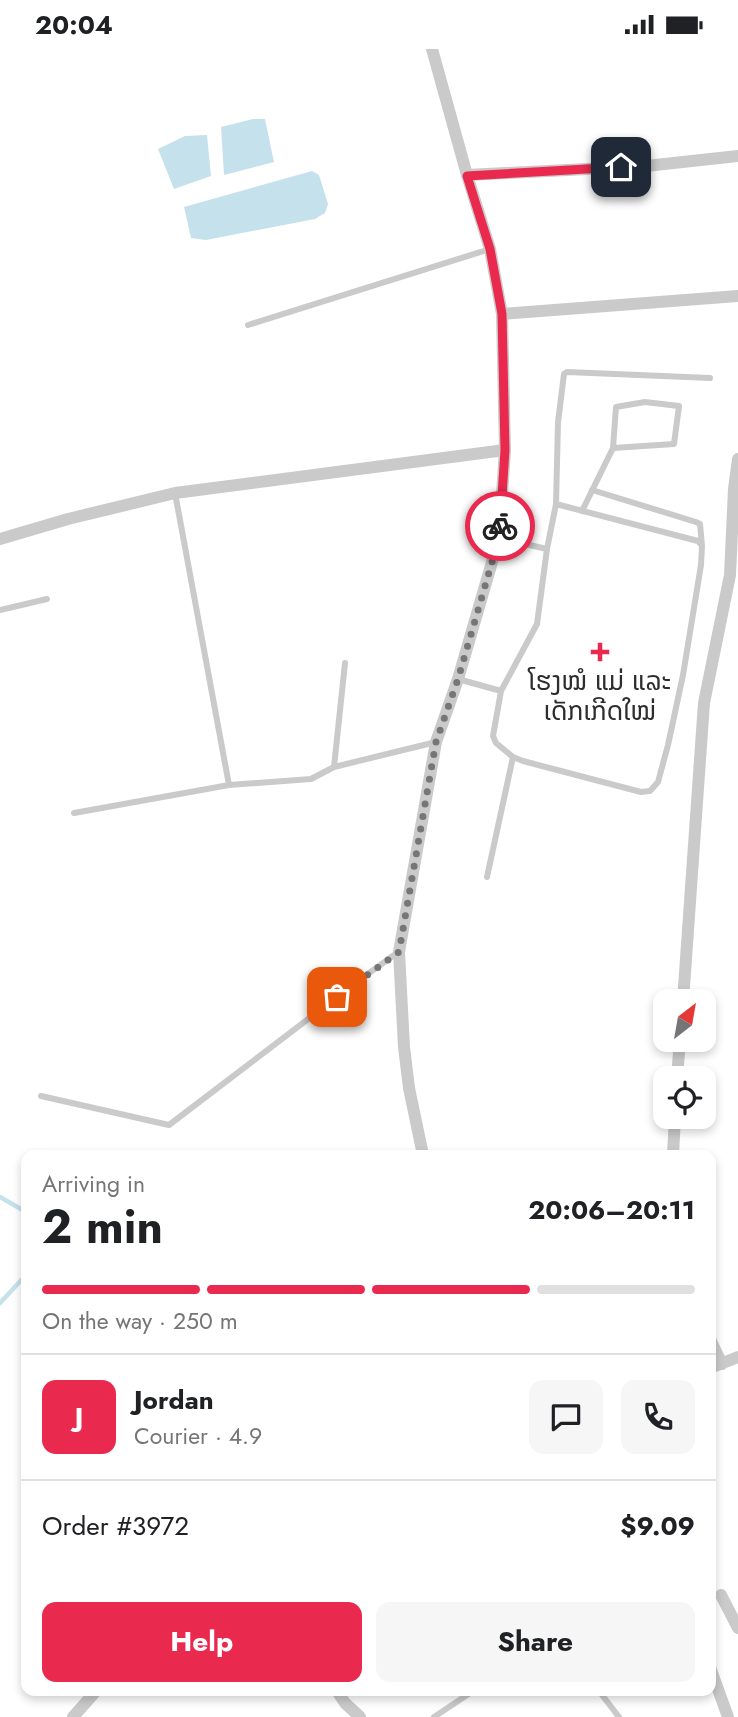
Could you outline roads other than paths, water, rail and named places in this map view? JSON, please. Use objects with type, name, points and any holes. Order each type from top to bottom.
[{"type":"street","points":[[422,1150],[406,1067],[399,952],[436,742],[458,679],[499,538],[505,450],[502,314],[490,249],[432,49]]},
{"type":"street","points":[[467,176],[646,166],[738,156]]},
{"type":"street","points":[[502,314],[738,296]]},
{"type":"street","points":[[0,539],[175,493],[505,450]]},
{"type":"street","points":[[683,989],[704,703],[730,575],[738,460]]},
{"type":"street","points":[[673,1150],[674,1129]]},
{"type":"street","points":[[716,1347],[728,1364]]},
{"type":"street","points":[[721,1595],[738,1628]]},
{"type":"street","points":[[716,1684],[728,1717]]},
{"type":"street","points":[[73,1717],[92,1696]]},
{"type":"street","points":[[340,1696],[360,1717]]},
{"type":"lane","points":[[248,325],[490,249]]},
{"type":"lane","points":[[592,489],[699,524],[701,565],[681,687],[658,782],[650,791],[641,792],[513,757],[496,743],[493,736],[501,691],[537,624],[556,504],[558,422],[564,374],[710,378]]},
{"type":"lane","points":[[582,511],[614,448],[617,407],[645,402],[679,407],[674,444],[614,448]]},
{"type":"lane","points":[[175,493],[229,785]]},
{"type":"lane","points":[[556,504],[698,541],[702,546]]},
{"type":"lane","points":[[499,538],[547,549]]},
{"type":"lane","points":[[0,610],[47,599]]},
{"type":"lane","points":[[334,767],[345,663]]},
{"type":"lane","points":[[458,679],[501,691]]},
{"type":"lane","points":[[75,813],[229,785],[311,779],[334,767],[436,742]]},
{"type":"lane","points":[[487,877],[513,757]]},
{"type":"lane","points":[[41,1096],[169,1125],[399,952]]},
{"type":"lane","points":[[434,1717],[466,1696]]},
{"type":"lane","points":[[603,1696],[619,1717]]},
{"type":"water","points":[[253,119],[265,119],[274,162],[224,175],[221,127]]},
{"type":"water","points":[[207,135],[211,176],[174,189],[158,149],[185,136]]},
{"type":"water","points":[[312,171],[319,175],[328,204],[325,213],[315,219],[206,240],[191,238],[184,207]]},
{"type":"waterway","points":[[0,1197],[21,1209]]},
{"type":"waterway","points":[[0,1303],[21,1280]]},
{"type":"place","name":"ໂຮງໝໍ ແມ່ ແລະ ເດັກເກີດໃໝ່","points":[[600,652]]}]
